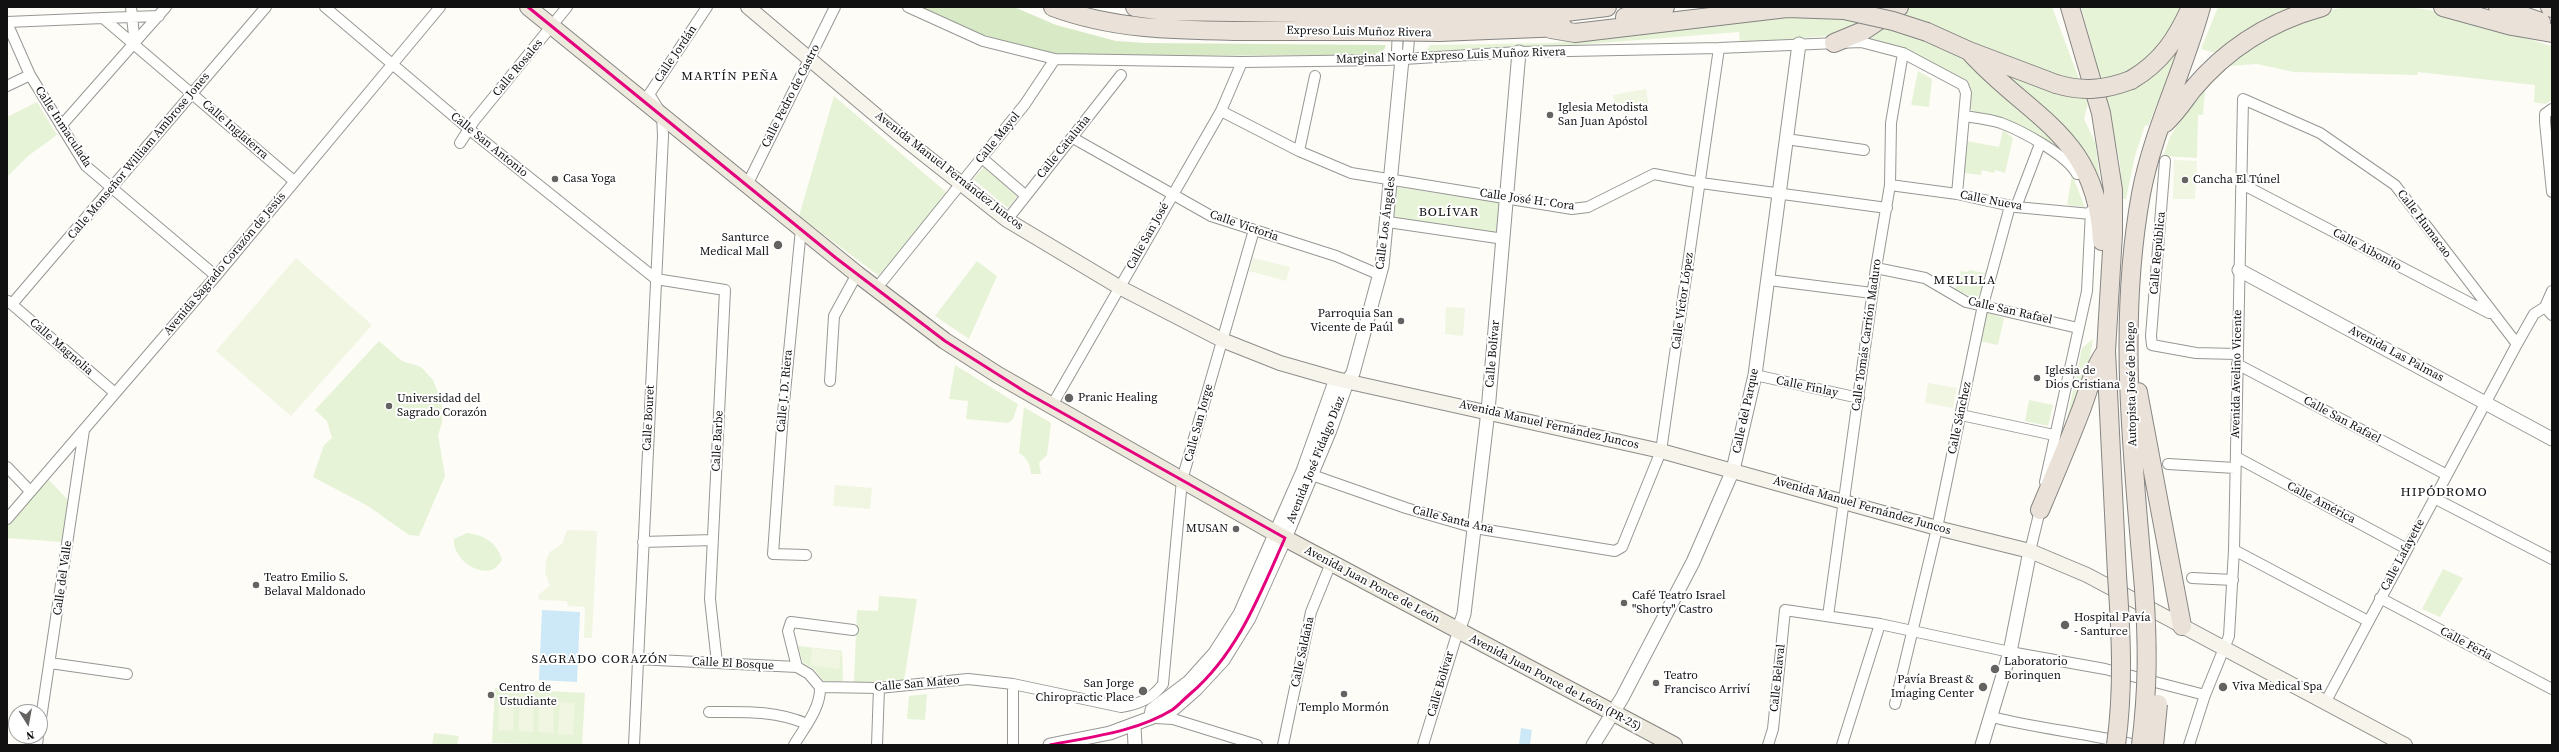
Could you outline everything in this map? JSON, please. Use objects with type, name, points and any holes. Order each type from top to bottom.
[{"type":"highway","name":"Expreso Luis Muñoz Rivera","points":[[1053,7],[1073,14],[1117,24],[1178,30],[1370,23]]},
{"type":"highway","name":"Expreso Luis Muñoz Rivera","points":[[1135,7],[1164,11],[1370,23],[1439,24],[1551,29],[1587,24],[1665,7]]},
{"type":"highway","points":[[1498,14],[1522,7]]},
{"type":"highway","name":"Expreso Luis Muñoz Rivera","points":[[1439,24],[1498,14],[1557,13],[1607,7]]},
{"type":"highway","points":[[1834,42],[1862,31],[1899,7]]},
{"type":"highway","name":"Autopista José de Diego","points":[[2070,7],[2101,113],[2110,161],[2114,214],[2108,287],[2106,351],[2120,618],[2122,698],[2116,745]]},
{"type":"highway","points":[[2161,126],[2175,115],[2192,90],[2208,74],[2252,37],[2279,22],[2322,7]]},
{"type":"highway","points":[[2443,7],[2512,26],[2552,32]]},
{"type":"highway","points":[[2498,7],[2552,25]]},
{"type":"highway","points":[[1551,29],[1575,33],[1787,8],[1844,10],[1893,20],[1927,32],[2056,84],[2091,90],[2104,88],[2131,80],[2146,71],[2163,56],[2194,14]]},
{"type":"highway","name":"Autopista José de Diego","points":[[2141,745],[2146,708],[2149,650],[2149,590],[2140,545],[2130,409],[2128,350],[2136,224],[2142,192],[2194,14]]},
{"type":"highway","points":[[1969,50],[2054,126],[2075,150],[2093,188],[2101,217],[2103,251],[2108,287]]},
{"type":"highway","points":[[2128,350],[2150,454],[2182,626]]},
{"type":"highway","points":[[2040,510],[2064,454],[2090,385],[2094,368],[2106,351]]},
{"type":"highway","points":[[2149,590],[2160,669],[2154,745]]},
{"type":"highway","points":[[2104,745],[2111,706],[2113,642],[2120,618]]},
{"type":"main road","points":[[528,7],[647,98],[662,115],[747,185],[876,289],[945,341],[1051,407],[1280,536]]},
{"type":"main road","name":"Avenida Manuel Fernández Juncos","points":[[748,7],[897,133],[1007,220],[1119,287],[1222,340],[1280,362],[1342,381],[1488,411],[1661,451],[1842,500],[1937,528],[2030,551],[2087,575],[2405,745]]},
{"type":"main road","name":"Avenida Juan Ponce de León","points":[[1280,536],[1332,562],[1458,631]]},
{"type":"main road","name":"Avenida Juan Ponce de León (PR-25)","points":[[1458,631],[1674,745]]},
{"type":"street","points":[[61,126],[135,45],[166,7]]},
{"type":"street","name":"Calle Monseñor William Ambrose Jones","points":[[10,302],[111,189],[266,7]]},
{"type":"street","name":"Calle San Antonio","points":[[325,7],[470,130],[656,279]]},
{"type":"street","name":"Avenida Sagrado Corazón de Jesús","points":[[7,519],[216,276],[440,7]]},
{"type":"street","name":"Calle Rosales","points":[[460,142],[470,130],[478,125],[554,28],[567,7]]},
{"type":"street","name":"Calle Jordán","points":[[647,98],[707,7]]},
{"type":"street","name":"Calle Pedro de Castro","points":[[747,185],[835,7]]},
{"type":"street","name":"Marginal Norte Expreso Luis Muñoz Rivera","points":[[908,7],[983,41],[1055,59],[1242,62],[1402,59],[1519,52],[1718,48],[1861,42],[1903,53],[1963,85],[1966,93],[1964,116]]},
{"type":"street","name":"Calle Los Ángeles","points":[[1399,7],[1397,51],[1402,59]]},
{"type":"street","name":"Calle Los Ángeles","points":[[1342,381],[1352,373],[1380,275],[1388,222],[1402,59],[1408,51],[1412,7]]},
{"type":"street","points":[[7,23],[102,18],[131,12],[158,16]]},
{"type":"street","points":[[131,12],[135,45]]},
{"type":"street","name":"Calle Inglaterra","points":[[102,18],[294,181]]},
{"type":"street","name":"Calle Inmaculada","points":[[7,23],[30,75],[86,166],[111,189],[216,276]]},
{"type":"street","name":"Calle del Parque","points":[[1593,745],[1622,698],[1693,562],[1734,470],[1755,375],[1799,44]]},
{"type":"street","name":"Calle Víctor López","points":[[1622,547],[1661,451],[1718,48]]},
{"type":"street","name":"Calle Bolívar","points":[[1423,745],[1464,614],[1488,411],[1504,240],[1519,52]]},
{"type":"street","name":"Calle Tomás Carrión Maduro","points":[[1828,616],[1842,500],[1846,491],[1872,293],[1887,208],[1890,185],[1891,123],[1903,53]]},
{"type":"street","name":"Calle Mayol","points":[[876,289],[1025,104],[1055,59]]},
{"type":"street","name":"Calle San José","points":[[1051,407],[1221,111],[1242,62]]},
{"type":"street","points":[[7,86],[30,75]]},
{"type":"street","name":"Calle Cataluña","points":[[1007,220],[1025,195],[1073,138],[1121,75]]},
{"type":"street","points":[[1299,151],[1315,76]]},
{"type":"street","name":"Avenida Avelino Vicente","points":[[2189,745],[2205,695],[2226,649],[2229,636],[2234,550],[2243,98]]},
{"type":"street","name":"Calle Humacao","points":[[2243,98],[2320,133],[2395,185],[2493,315],[2517,344]]},
{"type":"street","points":[[2551,187],[2545,114],[2552,109]]},
{"type":"street","name":"Calle José H. Cora","points":[[1221,111],[1299,151],[1351,173],[1507,199],[1573,208],[1588,207],[1654,174],[1700,183],[1887,208]]},
{"type":"street","name":"Calle Bouret","points":[[634,745],[663,136],[662,115]]},
{"type":"street","points":[[1957,194],[1964,116],[2002,124],[2040,144],[2072,165],[2085,188],[2091,214],[2087,291],[2054,435],[2010,652],[1992,717],[1982,745]]},
{"type":"street","name":"Calle Victoria","points":[[1073,138],[1211,216],[1336,256],[1380,275]]},
{"type":"street","points":[[1786,139],[1864,150]]},
{"type":"street","name":"Calle Sánchez","points":[[1895,704],[1937,528],[1983,305],[2013,206],[2040,144]]},
{"type":"street","points":[[982,158],[1025,195]]},
{"type":"street","name":"Calle República","points":[[2166,161],[2150,336],[2152,345],[2196,353],[2237,354]]},
{"type":"street","name":"Calle Aibonito","points":[[2242,184],[2493,315]]},
{"type":"street","name":"Calle Nueva","points":[[1890,185],[1957,194],[2013,206],[2091,214]]},
{"type":"street","points":[[1388,222],[1504,240]]},
{"type":"street","name":"Calle J. D. Riera","points":[[801,229],[784,406],[773,554],[806,555]]},
{"type":"street","name":"Calle San Jorge","points":[[1138,704],[1156,694],[1164,684],[1182,480],[1254,230]]},
{"type":"street","name":"Calle San Rafael","points":[[1876,268],[1925,278],[1966,302],[2078,328]]},
{"type":"street","name":"Avenida Las Palmas","points":[[2239,270],[2487,403],[2551,435]]},
{"type":"street","points":[[830,381],[834,316],[857,274]]},
{"type":"street","name":"Calle Barbe","points":[[656,279],[725,290],[710,599],[717,663]]},
{"type":"street","points":[[1768,280],[1872,293]]},
{"type":"street","points":[[2552,291],[2545,307],[2552,315]]},
{"type":"street","name":"Calle Magnolia","points":[[10,302],[115,393]]},
{"type":"street","name":"Calle Lafayette","points":[[2325,702],[2406,549],[2487,403],[2517,344],[2534,314],[2545,307]]},
{"type":"street","name":"Calle San Rafael","points":[[2237,364],[2447,475]]},
{"type":"street","name":"Calle Finlay","points":[[1755,375],[1859,398]]},
{"type":"street","name":"Avenida José Fidalgo Díaz","points":[[1280,536],[1312,475],[1342,381]]},
{"type":"street","name":"Avenida José Fidalgo Díaz","points":[[1050,745],[1110,733],[1134,726],[1151,717],[1172,710],[1196,689],[1223,660],[1249,618],[1303,471],[1342,381]]},
{"type":"street","points":[[1961,415],[2054,435]]},
{"type":"street","name":"Calle del Valle","points":[[43,704],[84,430]]},
{"type":"street","name":"Calle América","points":[[2236,457],[2406,549]]},
{"type":"street","points":[[2168,464],[2235,468]]},
{"type":"street","points":[[7,467],[30,491]]},
{"type":"street","name":"Calle Santa Ana","points":[[1312,475],[1406,508],[1475,528],[1615,551],[1622,547]]},
{"type":"street","points":[[2434,498],[2552,559]]},
{"type":"street","points":[[644,542],[713,540]]},
{"type":"street","points":[[2234,550],[2368,621]]},
{"type":"street","name":"Calle Saldaña","points":[[1283,745],[1311,612],[1332,562]]},
{"type":"street","points":[[2192,578],[2233,580]]},
{"type":"street","name":"Calle Feria","points":[[2380,598],[2552,689]]},
{"type":"street","name":"Calle Belaval","points":[[1768,745],[1773,729],[1785,610],[1828,616]]},
{"type":"street","points":[[1828,616],[1880,624],[2010,652],[2105,669],[2205,695]]},
{"type":"street","points":[[794,745],[807,724],[820,695],[820,687],[812,677],[797,667],[788,631],[790,622],[853,630]]},
{"type":"street","points":[[1842,745],[1880,624]]},
{"type":"street","name":"Calle El Bosque","points":[[637,659],[797,667]]},
{"type":"street","points":[[50,663],[127,674]]},
{"type":"street","name":"Calle San Mateo","points":[[820,687],[879,688],[968,679],[1013,684],[1121,707],[1138,704]]},
{"type":"street","points":[[1013,684],[1013,745]]},
{"type":"street","points":[[877,745],[879,688]]},
{"type":"street","points":[[709,712],[770,713],[789,716],[807,724]]},
{"type":"street","points":[[1151,717],[1173,719],[1257,745]]},
{"type":"street","points":[[1992,717],[2030,727],[2098,735],[2136,745]]},
{"type":"street","points":[[1134,726],[1135,745]]},
{"type":"green space","points":[[919,7],[1014,7],[1056,25],[1116,41],[1145,43],[1386,45],[1384,50],[1373,55],[1109,56],[1050,53],[980,34]]},
{"type":"green space","points":[[1906,7],[2052,7],[2081,84],[2045,75],[1898,14]]},
{"type":"green space","points":[[2081,7],[2186,7],[2164,46],[2131,70],[2102,82]]},
{"type":"green space","points":[[2218,7],[2304,7],[2219,54],[2201,49]]},
{"type":"green space","points":[[2348,7],[2408,7],[2430,10],[2552,46],[2552,100],[2545,104],[2534,102],[2535,85],[2418,72],[2417,75],[2294,72],[2257,64],[2229,66],[2205,90],[2203,115],[2198,115],[2197,158],[2163,156],[2170,137],[2185,113],[2182,110],[2253,40],[2329,10]]},
{"type":"green space","points":[[1803,14],[1869,22],[1827,36],[1740,43],[1739,32],[1526,49],[1426,53],[1426,50],[1430,45],[1554,43]]},
{"type":"green space","points":[[2191,22],[2148,126],[2145,125],[2135,156],[2126,199],[2122,199],[2120,163],[2106,95]]},
{"type":"green space","points":[[1882,25],[1955,50],[2016,99],[2077,166],[1969,109],[1970,93],[1920,58],[1893,46],[1863,38]]},
{"type":"green space","points":[[1918,71],[1932,79],[1929,107],[1911,105]]},
{"type":"green space","points":[[2010,71],[2086,97],[2088,103],[2084,119],[2095,142],[2100,179],[2094,180],[2006,80]]},
{"type":"green space","points":[[1646,89],[1649,107],[1616,113],[1613,95]]},
{"type":"green space","points":[[834,96],[947,193],[879,276],[799,216]]},
{"type":"green space","points":[[37,102],[57,135],[28,156],[7,177],[7,117]]},
{"type":"green space","points":[[2003,130],[2013,138],[2005,173],[1995,170],[1994,173],[1982,170],[1981,175],[1964,173],[1967,141],[1999,147]]},
{"type":"green space","name":"Cancha El Túnel","points":[[2174,160],[2197,161],[2195,199],[2173,199]]},
{"type":"green space","points":[[984,167],[1018,195],[1008,208],[973,179]]},
{"type":"green space","points":[[2072,175],[2085,207],[2067,205]]},
{"type":"green space","points":[[1397,187],[1501,203],[1496,235],[1394,218]]},
{"type":"green space","points":[[296,258],[372,325],[291,416],[216,351]]},
{"type":"green space","points":[[1253,258],[1290,267],[1286,281],[1249,271]]},
{"type":"green space","points":[[977,261],[997,276],[969,339],[935,316]]},
{"type":"green space","points":[[1969,270],[1985,273],[1983,288],[1976,299],[1955,289],[1961,271],[1968,272]]},
{"type":"green space","points":[[1446,307],[1465,308],[1463,336],[1445,334]]},
{"type":"green space","points":[[1985,312],[2004,318],[1998,345],[1979,341]]},
{"type":"green space","points":[[2093,339],[2087,374],[2058,462],[2082,348]]},
{"type":"green space","points":[[379,341],[402,361],[421,367],[433,380],[442,402],[442,423],[438,435],[445,476],[419,536],[409,535],[368,506],[313,477],[324,445],[332,438],[327,421],[315,410]]},
{"type":"green space","points":[[955,365],[1018,404],[1013,419],[1008,423],[966,419],[968,401],[949,399]]},
{"type":"green space","points":[[1928,383],[1957,388],[1953,408],[1925,403]]},
{"type":"green space","points":[[2029,400],[2053,405],[2048,426],[2025,421]]},
{"type":"green space","points":[[1024,407],[1051,423],[1047,455],[1039,463],[1041,474],[1031,474],[1028,462],[1019,453]]},
{"type":"green space","points":[[49,480],[68,500],[62,542],[7,538],[7,522]]},
{"type":"green space","points":[[835,485],[872,488],[870,509],[833,506]]},
{"type":"green space","points":[[567,530],[597,531],[592,638],[584,638],[585,607],[568,606],[567,601],[540,600],[538,595],[550,586],[545,573],[546,561],[550,552],[562,544]]},
{"type":"green space","points":[[467,533],[489,540],[493,544],[502,559],[497,567],[490,570],[474,568],[459,556],[455,548],[454,539]]},
{"type":"green space","points":[[2443,569],[2463,578],[2440,617],[2422,609]]},
{"type":"green space","points":[[879,596],[917,599],[904,681],[854,682],[857,610],[878,611]]},
{"type":"green space","points":[[798,646],[842,651],[843,681],[823,681],[814,669],[803,663]]},
{"type":"green space","points":[[812,648],[841,652],[839,669],[810,665]]},
{"type":"green space","points":[[495,688],[585,693],[582,745],[492,743]]},
{"type":"green space","points":[[927,694],[925,720],[907,719],[909,696]]},
{"type":"green space","points":[[499,698],[514,699],[513,731],[498,730]]},
{"type":"green space","points":[[520,699],[534,699],[533,732],[518,731]]},
{"type":"green space","points":[[539,700],[554,701],[553,733],[538,732]]},
{"type":"green space","points":[[560,702],[575,703],[573,735],[558,734]]},
{"type":"green space","points":[[434,733],[459,736],[457,745],[432,745]]},
{"type":"water","points":[[542,610],[580,612],[577,682],[539,680]]},
{"type":"water","points":[[1521,728],[1532,730],[1530,745],[1519,745]]},
{"type":"transit line","points":[[528,7],[836,258],[945,341],[1027,393],[1285,538],[1257,601],[1235,641],[1207,678],[1176,707],[1143,724],[1128,729],[1050,745]]},
{"type":"place","name":"Iglesia Metodista San Juan Apόstol","points":[[1550,115]]},
{"type":"place","name":"Casa Yoga","points":[[555,179]]},
{"type":"place","name":"Cancha El Túnel","points":[[2185,180]]},
{"type":"place","name":"Santurce Medical Mall","points":[[778,245]]},
{"type":"place","name":"Parroquia San Vicente de Paúl","points":[[1401,321]]},
{"type":"place","name":"Iglesia de Dios Cristiana","points":[[2037,378]]},
{"type":"place","name":"Pranic Healing","points":[[1069,398]]},
{"type":"place","name":"Universidad del Sagrado Corazón","points":[[389,406]]},
{"type":"place","name":"MUSAN","points":[[1236,529]]},
{"type":"place","name":"Teatro Emilio S. Belaval Maldonado","points":[[256,585]]},
{"type":"place","name":"Café Teatro Israel \"Shorty\" Castro","points":[[1624,603]]},
{"type":"place","name":"Hospital Pavía - Santurce","points":[[2065,625]]},
{"type":"place","name":"Laboratorio Borinquen","points":[[1995,669]]},
{"type":"place","name":"Teatro Francisco Arriví","points":[[1656,683]]},
{"type":"place","name":"Pavía Breast & Imaging Center","points":[[1983,687]]},
{"type":"place","name":"Viva Medical Spa","points":[[2223,687]]},
{"type":"place","name":"San Jorge Chiropractic Place","points":[[1143,691]]},
{"type":"place","name":"Templo Mormón","points":[[1344,694]]},
{"type":"place","name":"Centro de Ustudiante","points":[[491,695]]},
{"type":"district","name":"MARTÍN PEÑA","points":[[730,77]]},
{"type":"district","name":"BOLÍVAR","points":[[1449,213]]},
{"type":"district","name":"MELILLA","points":[[1965,281]]},
{"type":"district","name":"HIPÓDROMO","points":[[2444,493]]},
{"type":"district","name":"SAGRADO CORAZÓN","points":[[600,660]]}]
